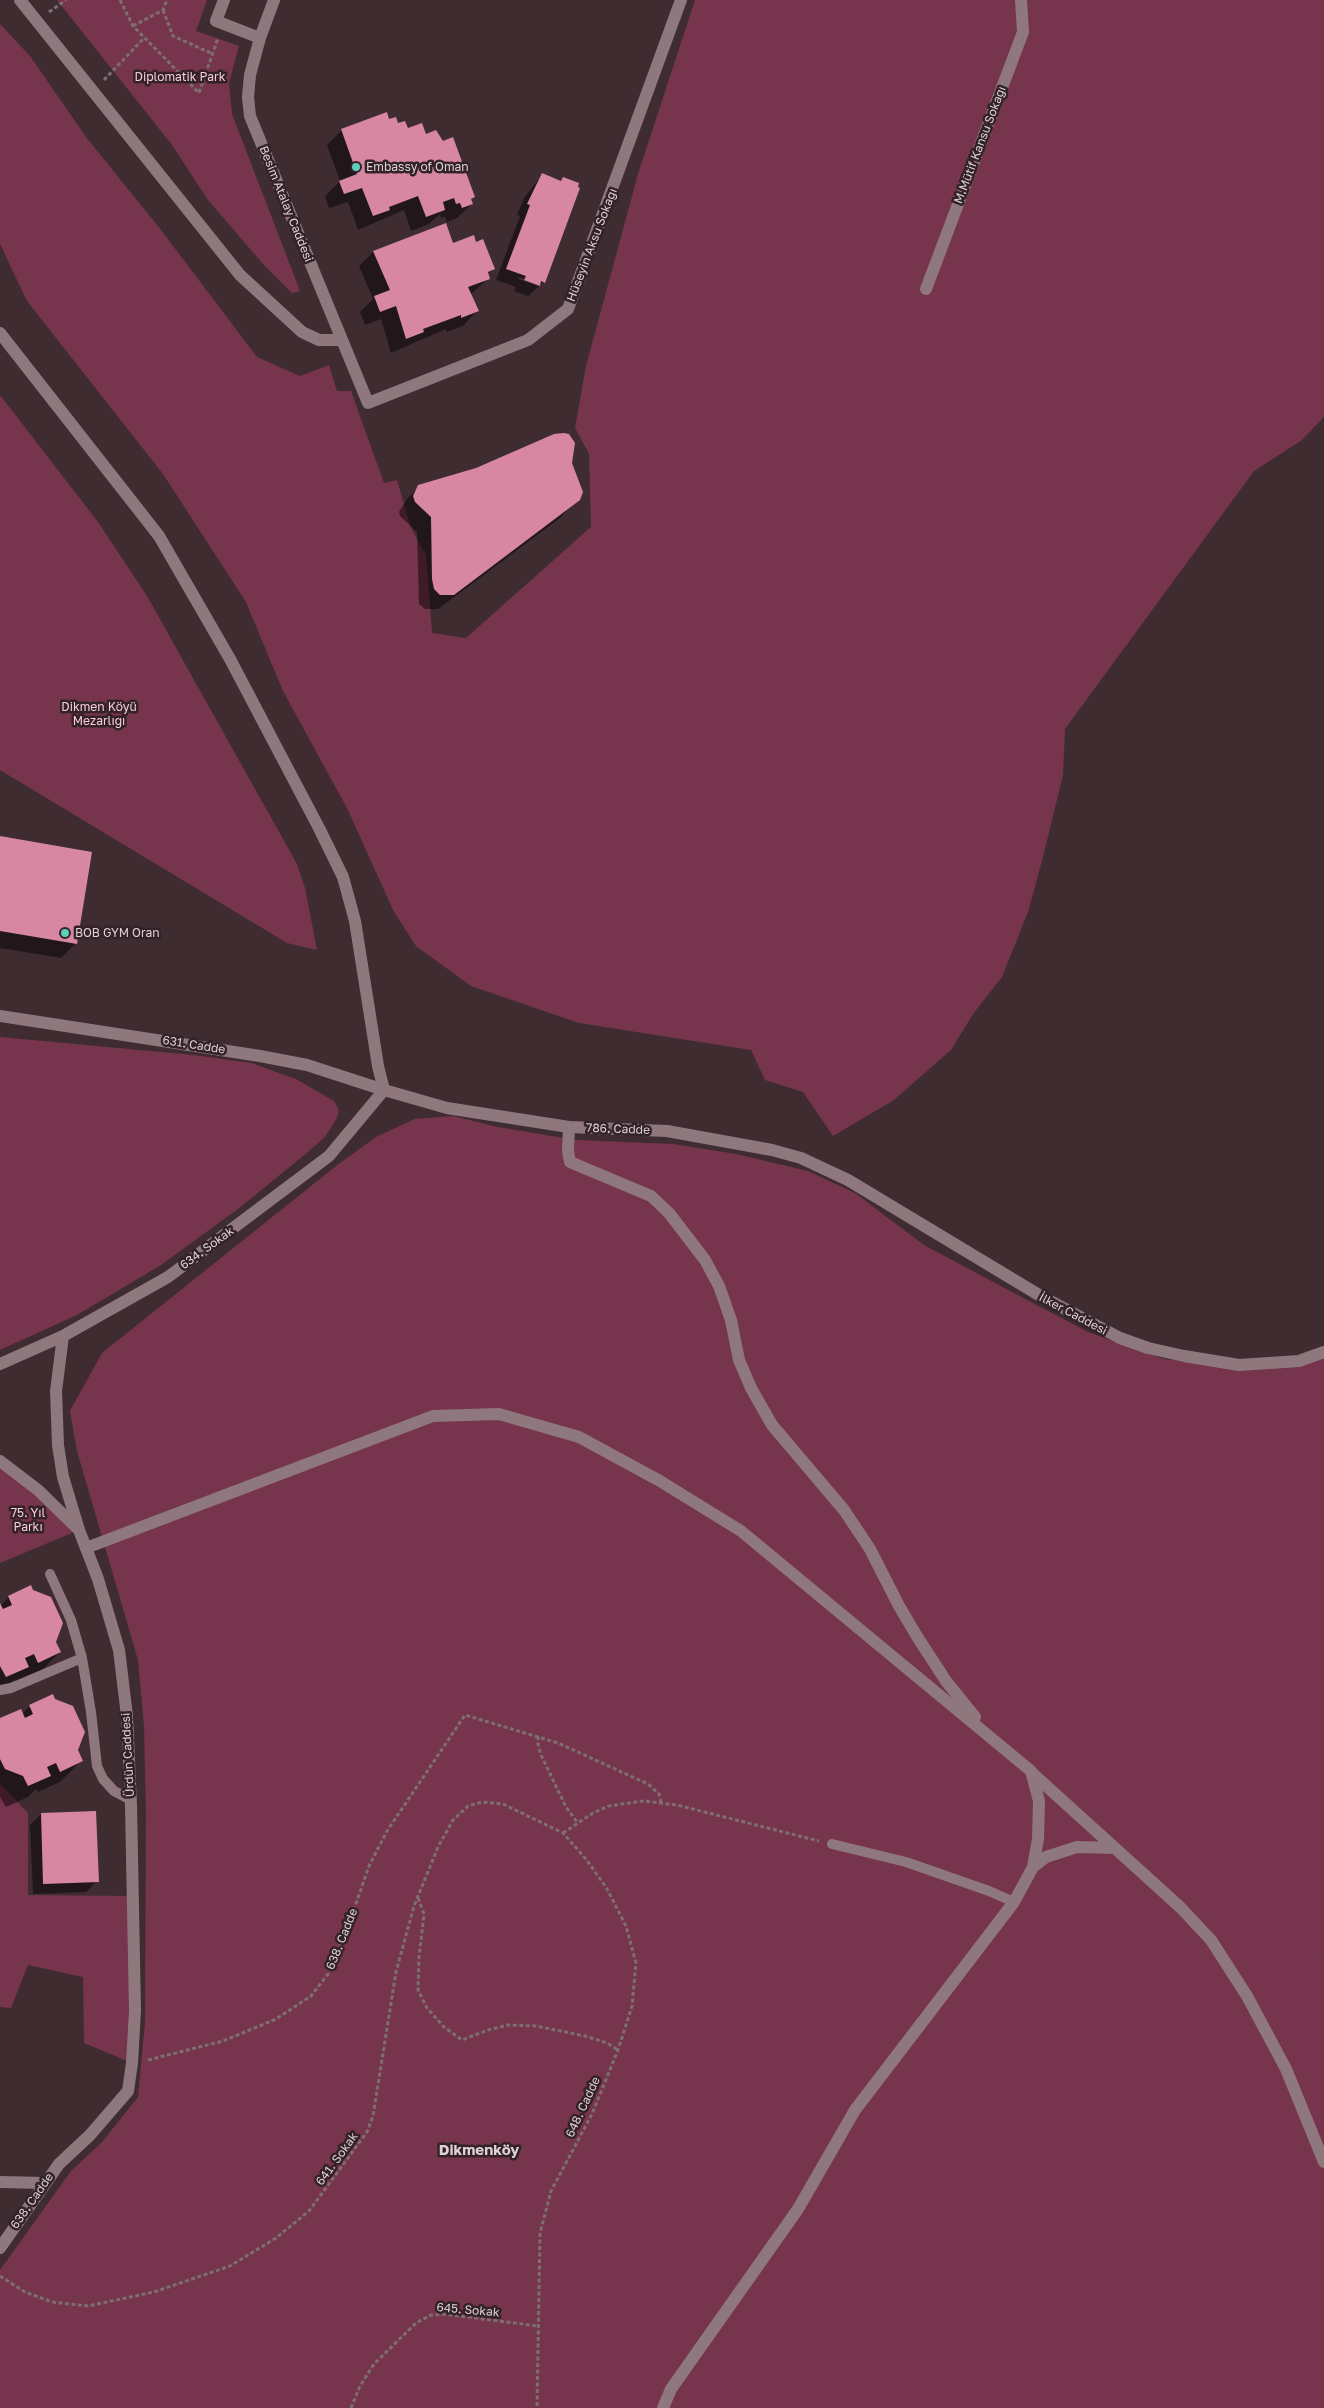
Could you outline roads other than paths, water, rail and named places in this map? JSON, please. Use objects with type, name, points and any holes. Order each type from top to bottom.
[{"type":"street","points":[[20,0],[240,275],[302,332],[319,340],[342,340]]},
{"type":"street","points":[[224,0],[216,21],[260,38]]},
{"type":"street","name":"Besim Atalay Caddesi","points":[[274,0],[260,38],[250,75],[248,97],[250,116],[368,403]]},
{"type":"street","name":"Hüseyin Aksu Sokağı","points":[[368,403],[528,340],[568,309],[681,0]]},
{"type":"street","name":"M.Mütif Kansu Sokağı","points":[[926,288],[1023,32],[1021,0]]},
{"type":"street","points":[[0,333],[159,536],[230,659],[319,828],[343,877],[354,921],[378,1066],[384,1090]]},
{"type":"street","name":"631. Cadde","points":[[0,1016],[307,1065],[384,1090]]},
{"type":"street","name":"786. Cadde","points":[[384,1090],[447,1108],[569,1127],[667,1131],[729,1140],[801,1158],[848,1180]]},
{"type":"street","name":"634. Sokak","points":[[0,1364],[63,1336],[168,1276],[329,1156],[384,1090]]},
{"type":"street","points":[[569,1127],[568,1151],[570,1162],[651,1196],[669,1213],[705,1260],[719,1286],[731,1320],[739,1360],[751,1388],[772,1425],[844,1510],[870,1549],[899,1606],[918,1638],[968,1711],[1180,1907],[1211,1940],[1247,1996],[1286,2069],[1324,2162]]},
{"type":"street","name":"İlker Caddesi","points":[[848,1180],[943,1240],[1070,1313],[1129,1342],[1184,1356],[1239,1365],[1299,1361],[1324,1352]]},
{"type":"street","points":[[63,1336],[55,1415],[63,1477],[79,1530]]},
{"type":"street","points":[[86,1548],[433,1416],[498,1414],[579,1437],[660,1481],[741,1532],[1031,1771],[1039,1801],[1040,1821],[1032,1867],[1014,1902],[855,2110],[798,2209],[671,2389],[663,2408]]},
{"type":"street","name":"Ürdün Caddesi","points":[[0,1461],[38,1490],[79,1530],[98,1579],[119,1650],[127,1716],[131,1800],[135,2011],[132,2063],[128,2091]]},
{"type":"street","points":[[1032,1867],[1046,1857],[1077,1847],[1115,1848]]},
{"type":"street","name":"638. Cadde","points":[[0,2248],[59,2164],[90,2135],[128,2091]]},
{"type":"street","points":[[0,2182],[45,2183]]},
{"type":"lane","points":[[50,1574],[71,1620],[82,1658],[97,1766],[103,1778],[114,1791],[131,1800]]},
{"type":"lane","points":[[0,1690],[11,1688],[82,1658]]},
{"type":"lane","points":[[832,1844],[906,1862],[989,1890],[1014,1902]]},
{"type":"place","name":"Embassy of Oman","points":[[356,167]]},
{"type":"place","name":"BOB GYM Oran","points":[[65,933]]},
{"type":"district","name":"Dikmenköy","points":[[479,2150]]},
{"type":"park label","name":"Diplomatik Park","points":[[180,77]]},
{"type":"park label","name":"Dikmen Köyü Mezarlığı","points":[[99,714]]},
{"type":"park label","name":"75. Yıl Parkı","points":[[28,1520]]}]
